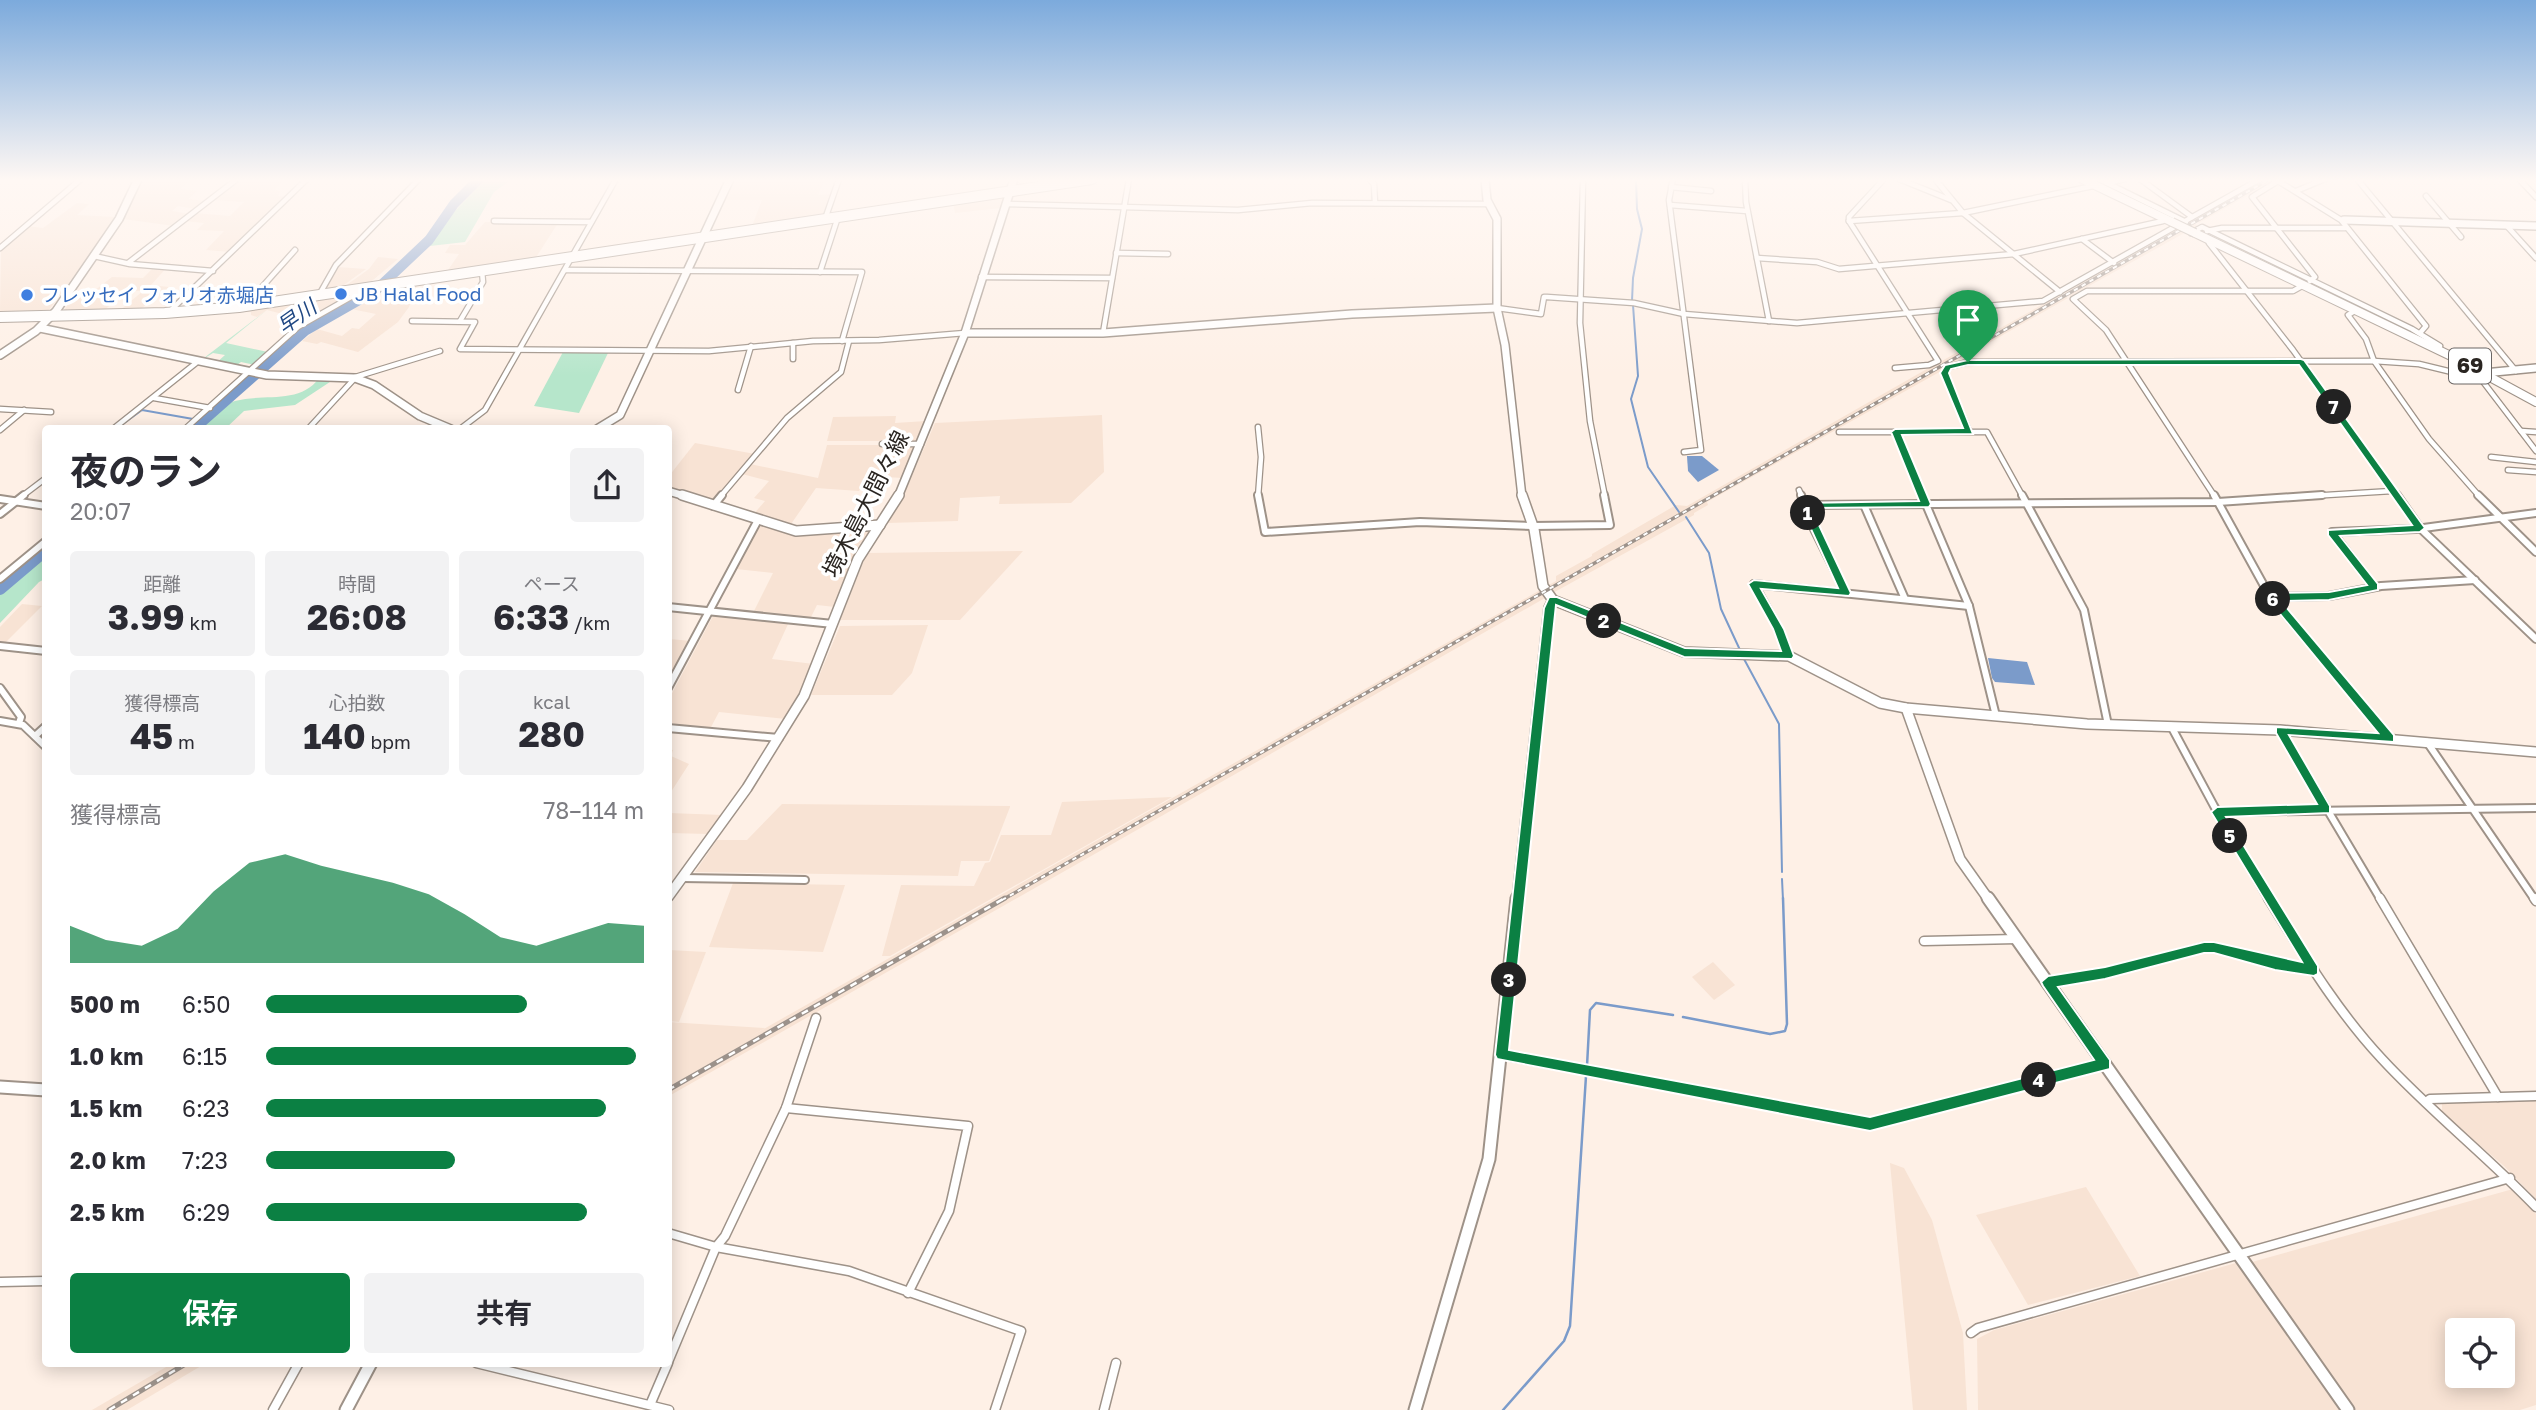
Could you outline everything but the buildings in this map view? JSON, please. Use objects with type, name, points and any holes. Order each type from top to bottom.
[{"type":"highway","points":[[0,317],[169,313],[245,306],[652,245]]},
{"type":"main road","name":"69","points":[[2227,245],[2536,402]]},
{"type":"main road","name":"69","points":[[2228,245],[2496,373],[2536,396]]},
{"type":"street","points":[[0,355],[40,328],[52,316],[102,245]]},
{"type":"street","points":[[128,264],[153,245]]},
{"type":"street","points":[[169,313],[240,245]]},
{"type":"street","points":[[319,295],[336,265],[355,245]]},
{"type":"street","points":[[466,425],[484,412],[579,245]]},
{"type":"street","points":[[604,425],[620,415],[699,245]]},
{"type":"street","points":[[820,272],[829,245]]},
{"type":"street","name":"境木島大間々線","points":[[672,892],[779,738],[808,687],[858,559],[897,499],[921,444],[965,333],[992,245]]},
{"type":"street","points":[[1103,333],[1117,245]]},
{"type":"street","points":[[1498,245],[1497,308],[1505,345],[1522,499],[1533,526],[1541,578],[1553,600],[1684,652],[1788,656],[1880,703],[1906,708],[2108,725],[2280,730],[2536,752]]},
{"type":"street","points":[[1258,426],[1262,457],[1258,503],[1265,532],[1420,522],[1533,526],[1610,525],[1590,421],[1579,299],[1581,245]]},
{"type":"street","points":[[1675,245],[1700,450],[1684,452]]},
{"type":"street","points":[[1754,245],[1769,321]]},
{"type":"street","points":[[1864,245],[1938,361],[1929,365],[1895,368]]},
{"type":"street","points":[[2002,245],[2060,292]]},
{"type":"street","points":[[1757,258],[1817,262],[1839,269],[2014,254],[2056,245]]},
{"type":"street","points":[[2090,245],[2114,263]]},
{"type":"street","points":[[412,321],[475,322],[460,349],[650,351],[709,351],[965,333],[1103,333],[1352,314],[1497,308],[1541,314],[1545,296],[1635,303],[1684,314],[1800,323],[2040,301],[2114,263],[2140,245]]},
{"type":"street","points":[[2212,245],[2356,436],[2420,528],[2536,639]]},
{"type":"street","points":[[2229,245],[2420,333],[2440,346]]},
{"type":"street","points":[[2289,245],[2315,277],[2310,281]]},
{"type":"street","points":[[2361,245],[2426,326],[2420,333]]},
{"type":"street","points":[[2412,245],[2516,371]]},
{"type":"street","points":[[2524,245],[2536,258]]},
{"type":"street","points":[[245,306],[295,250]]},
{"type":"street","points":[[2217,251],[2229,252],[2430,346]]},
{"type":"street","points":[[1116,253],[1168,254]]},
{"type":"street","points":[[94,256],[128,264],[213,271]]},
{"type":"street","points":[[565,270],[863,273],[845,341],[841,372],[787,418],[713,506]]},
{"type":"street","points":[[460,321],[481,285],[482,271]]},
{"type":"street","points":[[981,277],[1112,278]]},
{"type":"street","points":[[2301,287],[2293,291],[2087,291],[2073,299],[2106,330],[2218,502],[2271,597],[2390,739]]},
{"type":"street","points":[[190,425],[304,323],[368,288]]},
{"type":"street","points":[[2353,312],[2348,316],[2366,339],[2374,361],[2429,439],[2498,517],[2536,552]]},
{"type":"street","points":[[40,328],[251,373],[354,378],[374,385],[420,416],[441,425]]},
{"type":"street","points":[[793,343],[793,359]]},
{"type":"street","points":[[738,390],[751,346]]},
{"type":"street","points":[[0,349],[9,349]]},
{"type":"street","points":[[312,425],[354,378],[440,351]]},
{"type":"street","points":[[1969,432],[1945,373],[1948,367],[1978,362],[2374,361],[2419,364],[2483,376],[2536,368]]},
{"type":"street","points":[[119,425],[196,363]]},
{"type":"street","points":[[2483,376],[2536,451]]},
{"type":"street","points":[[154,398],[210,408]]},
{"type":"street","points":[[0,410],[51,412]]},
{"type":"street","points":[[0,430],[24,410]]},
{"type":"street","points":[[2521,431],[2536,432]]},
{"type":"street","points":[[1839,432],[1987,432],[2084,610],[2108,725]]},
{"type":"street","points":[[1895,432],[1969,606],[1996,716]]},
{"type":"street","points":[[882,444],[921,444]]},
{"type":"street","points":[[2490,457],[2536,461]]},
{"type":"street","points":[[2508,470],[2536,472]]},
{"type":"street","points":[[0,514],[42,481]]},
{"type":"street","points":[[1799,490],[1846,593]]},
{"type":"street","points":[[1805,505],[2218,502],[2392,491]]},
{"type":"street","points":[[672,492],[796,531],[880,525]]},
{"type":"street","points":[[0,499],[42,505]]},
{"type":"street","points":[[1864,505],[1905,599]]},
{"type":"street","points":[[2374,587],[2332,532],[2420,528],[2536,513]]},
{"type":"street","points":[[672,681],[712,611],[758,520]]},
{"type":"street","points":[[0,579],[42,544]]},
{"type":"street","points":[[2271,597],[2329,596],[2374,587],[2475,580]]},
{"type":"street","points":[[1788,656],[1779,629],[1754,584],[1969,606]]},
{"type":"street","points":[[1415,1410],[1489,1159],[1549,608],[1553,600]]},
{"type":"street","points":[[672,607],[832,624]]},
{"type":"street","points":[[0,646],[42,651]]},
{"type":"street","points":[[0,688],[21,717],[19,723]]},
{"type":"street","points":[[1906,708],[1955,851],[2348,1410]]},
{"type":"street","points":[[0,721],[19,723],[42,743]]},
{"type":"street","points":[[2171,726],[2217,812],[2337,1006],[2363,1039],[2453,1129],[2510,1178],[2536,1207]]},
{"type":"street","points":[[672,727],[779,738]]},
{"type":"street","points":[[35,736],[42,730]]},
{"type":"street","points":[[2280,730],[2498,1097]]},
{"type":"street","points":[[2427,742],[2536,901]]},
{"type":"street","points":[[2217,812],[2536,808]]},
{"type":"street","points":[[682,878],[805,880]]},
{"type":"street","points":[[1924,941],[2017,939]]},
{"type":"street","points":[[2048,982],[2105,973],[2204,947],[2214,947],[2275,964],[2314,970]]},
{"type":"street","points":[[672,1353],[716,1247],[725,1236],[786,1108],[816,1018]]},
{"type":"street","points":[[1502,1055],[1870,1124],[2105,1064]]},
{"type":"street","points":[[0,1087],[42,1090]]},
{"type":"street","points":[[2426,1102],[2430,1099],[2536,1096]]},
{"type":"street","points":[[786,1108],[968,1126],[949,1211],[908,1293]]},
{"type":"street","points":[[1971,1333],[1978,1328],[2510,1178]]},
{"type":"street","points":[[672,1234],[716,1247],[849,1272],[1021,1331],[995,1410]]},
{"type":"street","points":[[1,1282],[42,1281]]},
{"type":"street","points":[[1104,1410],[1116,1363]]},
{"type":"street","points":[[274,1410],[297,1367]]},
{"type":"street","points":[[346,1410],[369,1367]]},
{"type":"street","points":[[494,1367],[581,1387],[628,1406],[650,1405],[669,1410]]},
{"type":"street","points":[[650,1405],[666,1367]]},
{"type":"shaded area","points":[[5,245],[97,245],[49,310],[42,313],[0,313],[1,248]]},
{"type":"shaded area","points":[[211,245],[238,245],[231,252],[206,250]]},
{"type":"shaded area","points":[[450,245],[544,245],[535,259],[446,273],[459,254],[445,253]]},
{"type":"shaded area","points":[[2147,245],[2163,245],[2071,296],[2064,293]]},
{"type":"shaded area","points":[[378,257],[398,259],[367,285],[341,289],[369,269]]},
{"type":"shaded area","points":[[155,266],[168,266],[151,285],[169,287],[138,311],[118,312],[143,291],[94,291],[112,277],[143,278]]},
{"type":"shaded area","points":[[337,267],[366,269],[337,290],[324,290]]},
{"type":"shaded area","points":[[417,283],[409,307],[398,322],[358,352],[321,342],[317,344],[302,341],[317,329],[342,336],[352,328],[359,329],[376,314],[351,309],[377,296],[391,294],[400,286]]},
{"type":"shaded area","points":[[358,291],[306,320],[267,310],[257,317],[251,315],[251,312],[238,311]]},
{"type":"shaded area","points":[[75,293],[115,301],[102,312],[63,312]]},
{"type":"shaded area","points":[[2061,294],[2068,298],[1952,364],[1940,362]]},
{"type":"shaded area","points":[[1939,362],[1945,366],[1943,370],[1707,502],[1708,505],[1694,515],[1551,594],[1547,586],[1556,581],[1556,576],[1592,554],[1676,505],[1687,506]]},
{"type":"shaded area","points":[[1102,415],[1104,472],[1071,503],[999,504],[1000,496],[960,498],[958,521],[887,523],[907,487],[935,423]]},
{"type":"shaded area","points":[[896,416],[895,423],[926,421],[918,441],[827,441],[833,417]]},
{"type":"shaded area","points":[[695,443],[755,454],[712,503],[672,490],[672,472]]},
{"type":"shaded area","points":[[827,445],[917,445],[903,478],[867,476],[859,491],[816,488],[789,527],[752,516],[765,501],[754,498],[769,481],[742,474],[750,464],[818,478]]},
{"type":"shaded area","points":[[760,524],[791,533],[873,528],[859,545],[835,607],[817,605],[810,619],[753,613],[773,573],[736,569]]},
{"type":"shaded area","points":[[1023,551],[960,620],[840,620],[867,553]]},
{"type":"shaded area","points":[[1542,589],[1545,598],[672,1094],[672,1022],[765,1028],[746,1039]]},
{"type":"shaded area","points":[[22,604],[42,606],[4,644],[0,643],[0,627]]},
{"type":"shaded area","points":[[714,614],[789,622],[772,659],[814,664],[786,719],[719,712],[710,729],[672,723],[672,693]]},
{"type":"shaded area","points":[[928,625],[912,673],[892,695],[811,695],[840,626]]},
{"type":"shaded area","points":[[672,639],[692,641],[672,678]]},
{"type":"shaded area","points":[[672,756],[689,764],[672,790]]},
{"type":"shaded area","points":[[1172,797],[890,956],[882,956],[901,885],[974,886],[985,863],[990,862],[1001,835],[1051,835],[1062,802]]},
{"type":"shaded area","points":[[782,804],[1010,807],[989,861],[961,861],[958,876],[695,872],[717,840],[747,840]]},
{"type":"shaded area","points":[[672,813],[723,815],[708,834],[672,833]]},
{"type":"shaded area","points":[[733,883],[845,885],[823,952],[709,947]]},
{"type":"shaded area","points":[[672,950],[706,952],[679,1022],[672,1021]]},
{"type":"shaded area","points":[[1713,962],[1735,985],[1714,1000],[1692,977]]},
{"type":"shaded area","points":[[2536,1099],[2536,1199],[2504,1166],[2442,1113],[2442,1103]]},
{"type":"shaded area","points":[[1890,1163],[1904,1168],[1932,1220],[1963,1333],[1967,1410],[1913,1410]]},
{"type":"shaded area","points":[[2086,1187],[2140,1276],[2028,1305],[1976,1215]]},
{"type":"shaded area","points":[[2513,1189],[2536,1214],[2536,1405],[2520,1410],[2356,1410],[2252,1262]]},
{"type":"shaded area","points":[[2236,1263],[2339,1410],[1978,1410],[1977,1339],[1994,1330]]},
{"type":"shaded area","points":[[166,1367],[199,1367],[127,1410],[92,1410]]},
{"type":"green space","points":[[267,310],[226,343],[268,352],[255,365],[241,362],[233,368],[215,364],[225,355],[213,353],[200,361]]},
{"type":"green space","points":[[563,352],[608,353],[579,413],[534,406]]},
{"type":"green space","points":[[319,378],[336,378],[295,405],[244,411],[229,425],[204,425],[221,409],[235,401],[291,395],[311,386]]},
{"type":"green space","points":[[42,558],[42,580],[0,623],[0,593]]},
{"type":"water","points":[[1687,456],[1702,456],[1719,470],[1698,482],[1688,471]]},
{"type":"water","points":[[1988,658],[2027,662],[2035,685],[1995,682]]},
{"type":"waterway","name":"早川","points":[[199,425],[305,331],[375,291],[424,245]]},
{"type":"waterway","points":[[1632,301],[1639,245]]},
{"type":"waterway","points":[[1633,305],[1638,376],[1631,399],[1648,467],[1679,512]]},
{"type":"waterway","points":[[121,425],[142,410],[193,419]]},
{"type":"waterway","points":[[1686,517],[1709,553],[1721,609],[1740,650]]},
{"type":"waterway","name":"早川","points":[[0,589],[42,553]]},
{"type":"waterway","points":[[1744,659],[1779,724],[1782,872]]},
{"type":"waterway","points":[[1782,879],[1783,900]]},
{"type":"waterway","points":[[1683,1017],[1770,1034],[1785,1031],[1787,1024],[1783,898]]},
{"type":"waterway","points":[[1587,1066],[1590,1010],[1596,1003],[1673,1015]]},
{"type":"waterway","points":[[1503,1410],[1564,1341],[1570,1326],[1586,1076]]},
{"type":"railway","points":[[1002,900],[2154,245]]},
{"type":"railway","points":[[672,1088],[1005,898]]},
{"type":"railway","points":[[109,1410],[180,1367]]},
{"type":"place","name":"JB Halal Food","points":[[341,294]]},
{"type":"place","name":"フレッセイ フォリオ赤堀店","points":[[27,295]]},
{"type":"route","points":[[1968,362],[2301,362],[2420,528],[2332,532],[2374,587],[2329,596],[2271,597],[2390,739],[2280,730],[2326,809],[2217,812],[2314,970],[2275,964],[2232,951],[2204,947],[2105,973],[2048,982],[2105,1064],[1879,1119],[1870,1124],[1502,1055],[1549,608],[1553,600],[1665,647],[1684,652],[1788,656],[1779,629],[1754,584],[1846,593],[1812,525],[1805,505],[1926,504],[1895,432],[1969,432],[1945,373],[1948,367],[1968,362]]}]
